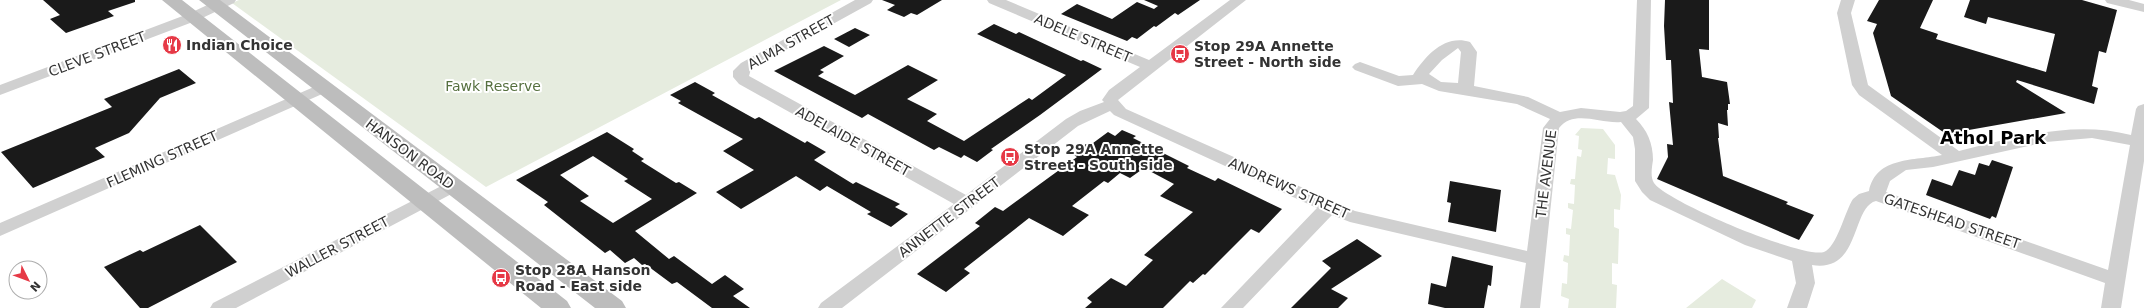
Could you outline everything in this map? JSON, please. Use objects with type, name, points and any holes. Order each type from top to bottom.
[{"type":"main road","name":"HANSON ROAD","points":[[171,0],[558,308]]},
{"type":"main road","name":"HANSON ROAD","points":[[217,2],[323,88],[453,186],[502,226],[613,308]]},
{"type":"street","name":"ALMA STREET","points":[[741,77],[741,71],[746,66],[866,0]]},
{"type":"street","name":"ADELE STREET","points":[[994,0],[1150,66]]},
{"type":"street","points":[[1116,108],[1110,100],[1115,93],[1239,0]]},
{"type":"street","points":[[1626,117],[1637,113],[1641,108],[1643,101],[1644,0]]},
{"type":"street","points":[[1848,0],[1844,13],[1860,85],[1864,92],[1955,156]]},
{"type":"street","points":[[2112,0],[2144,8]]},
{"type":"street","name":"CLEVE STREET","points":[[0,90],[193,17],[217,2]]},
{"type":"street","points":[[1423,79],[1421,75],[1423,70],[1447,46],[1457,44],[1463,46],[1469,52],[1465,80],[1466,88]]},
{"type":"street","points":[[1360,68],[1398,81],[1416,81],[1423,79],[1438,86],[1466,88],[1522,100],[1559,117]]},
{"type":"street","name":"ADELAIDE STREET","points":[[741,77],[745,81],[966,203]]},
{"type":"street","name":"FLEMING STREET","points":[[0,230],[323,88]]},
{"type":"street","name":"ANNETTE STREET","points":[[828,308],[1051,140],[1066,125],[1079,117],[1116,108]]},
{"type":"street","name":"ANDREWS STREET","points":[[1116,108],[1329,208],[1350,216],[1536,259]]},
{"type":"street","points":[[2111,308],[2140,164],[2139,142],[2144,109]]},
{"type":"street","name":"THE AVENUE","points":[[1530,308],[1551,128],[1559,117],[1576,114],[1626,117]]},
{"type":"street","name":"GATESHEAD STREET","points":[[1626,117],[1640,136],[1643,144],[1644,182],[1653,193],[1671,204],[1780,252],[1800,257],[1821,259],[1830,257],[1835,253],[1859,203],[1865,198],[1876,195],[2116,280]]},
{"type":"street","points":[[1876,195],[1878,185],[1881,180],[1896,168],[1916,162],[1930,162],[1999,145],[2086,133],[2105,134],[2139,142]]},
{"type":"street","name":"WALLER STREET","points":[[220,308],[453,186]]},
{"type":"street","points":[[1231,308],[1329,208]]},
{"type":"street","points":[[1796,308],[1806,281],[1806,272],[1800,257]]},
{"type":"green space","name":"Fawk Reserve","points":[[239,0],[841,0],[486,187],[232,3]]},
{"type":"green space","points":[[1581,128],[1603,129],[1615,145],[1615,159],[1608,158],[1607,174],[1615,175],[1621,195],[1620,210],[1614,209],[1614,227],[1619,229],[1618,264],[1612,263],[1612,284],[1617,285],[1616,308],[1568,308],[1569,299],[1561,296],[1562,283],[1567,284],[1568,263],[1563,261],[1564,255],[1569,256],[1570,235],[1566,234],[1566,228],[1571,229],[1573,210],[1568,208],[1568,203],[1574,204],[1575,185],[1570,184],[1571,179],[1575,179],[1577,156],[1581,157],[1582,150],[1578,149],[1579,136],[1575,135]]},
{"type":"green space","points":[[1722,279],[1756,300],[1752,308],[1686,308]]},
{"type":"building","points":[[43,0],[135,0],[135,2],[108,11],[114,16],[66,33],[50,19],[60,15]]},
{"type":"building","points":[[882,0],[942,0],[917,15],[911,13],[904,17],[887,10],[895,5]]},
{"type":"building","points":[[1144,0],[1200,0],[1178,15],[1175,13],[1156,27],[1154,26],[1137,39],[1132,37],[1127,41],[1061,14],[1077,4],[1112,19],[1137,2],[1154,9],[1158,6]]},
{"type":"building","points":[[1665,0],[1709,0],[1709,50],[1699,49],[1702,77],[1727,82],[1730,104],[1728,104],[1727,110],[1728,126],[1718,123],[1718,138],[1723,176],[1788,202],[1786,204],[1814,215],[1799,240],[1657,179],[1668,157],[1667,144],[1673,145],[1669,102],[1673,103],[1671,60],[1666,60],[1664,26]]},
{"type":"building","points":[[1879,0],[1933,0],[1920,28],[1938,34],[1936,39],[2046,72],[2055,34],[1988,17],[1986,24],[1964,17],[1970,0],[2082,0],[2117,10],[2106,53],[2099,51],[2092,86],[2098,88],[2094,104],[2017,80],[2016,82],[2066,113],[1946,134],[1891,96],[1873,33],[1877,24],[1867,21]]},
{"type":"building","points":[[994,24],[1016,34],[1019,32],[1081,61],[1083,60],[1102,69],[991,149],[993,150],[977,162],[964,155],[961,158],[939,147],[934,150],[868,114],[862,118],[774,71],[824,46],[844,56],[820,70],[824,72],[818,76],[855,95],[908,65],[938,80],[907,99],[937,114],[927,121],[964,141],[1029,98],[1032,100],[1066,75],[977,34]]},
{"type":"building","points":[[855,28],[870,35],[849,47],[834,39]]},
{"type":"building","points":[[179,69],[196,83],[160,98],[129,133],[95,148],[105,157],[33,188],[1,152],[112,107],[104,99]]},
{"type":"building","points":[[695,82],[715,93],[712,95],[755,119],[759,117],[805,143],[807,141],[826,152],[814,160],[853,184],[856,182],[900,204],[895,207],[908,214],[891,227],[867,214],[871,212],[827,186],[820,191],[796,176],[741,209],[716,192],[754,170],[723,151],[743,139],[678,103],[681,101],[670,95]]},
{"type":"building","points":[[1122,130],[1136,136],[1133,138],[1189,166],[1187,168],[1215,181],[1218,178],[1282,209],[1259,233],[1251,229],[1205,275],[1203,274],[1193,283],[1190,281],[1163,308],[1085,308],[1092,302],[1087,298],[1111,278],[1126,286],[1153,260],[1144,255],[1193,212],[1160,196],[1174,184],[1144,168],[1130,178],[1120,173],[1108,183],[1104,181],[1072,206],[1089,215],[1063,236],[1029,218],[964,269],[970,273],[946,292],[917,274],[980,226],[975,223],[995,207],[1003,211],[1077,157],[1072,154],[1086,144],[1089,146],[1108,132],[1115,136]]},
{"type":"building","points":[[607,132],[634,149],[632,151],[644,159],[641,161],[676,183],[679,182],[697,193],[635,231],[669,259],[674,256],[712,284],[725,275],[744,289],[733,296],[750,308],[712,308],[677,282],[672,284],[645,264],[642,265],[634,258],[625,263],[610,250],[605,253],[544,205],[548,202],[516,180]],"holes":[[[593,156],[628,179],[624,181],[652,199],[613,223],[580,201],[589,196],[560,175]]]},
{"type":"building","points":[[1992,160],[2013,167],[1996,218],[1992,216],[1990,219],[1926,195],[1932,179],[1952,186],[1959,170],[1975,175],[1979,163],[1989,166]]},
{"type":"building","points":[[1450,181],[1501,190],[1496,232],[1448,222],[1451,203],[1447,202]]},
{"type":"building","points":[[200,225],[237,262],[148,308],[140,308],[104,267],[140,250],[143,252]]},
{"type":"building","points":[[1357,239],[1382,256],[1331,289],[1348,298],[1338,308],[1291,308],[1331,268],[1322,261]]},
{"type":"building","points":[[1452,256],[1493,266],[1491,286],[1488,285],[1484,308],[1445,308],[1428,304],[1431,283],[1446,287]]},
{"type":"place","name":"Indian Choice","points":[[172,45]]},
{"type":"place","name":"Stop 29A Annette Street - North side","points":[[1180,54]]},
{"type":"place","name":"Stop 29A Annette Street - South side","points":[[1010,157]]},
{"type":"place","name":"Stop 28A Hanson Road - East side","points":[[501,278]]},
{"type":"district","name":"Athol Park","points":[[1993,138]]}]
